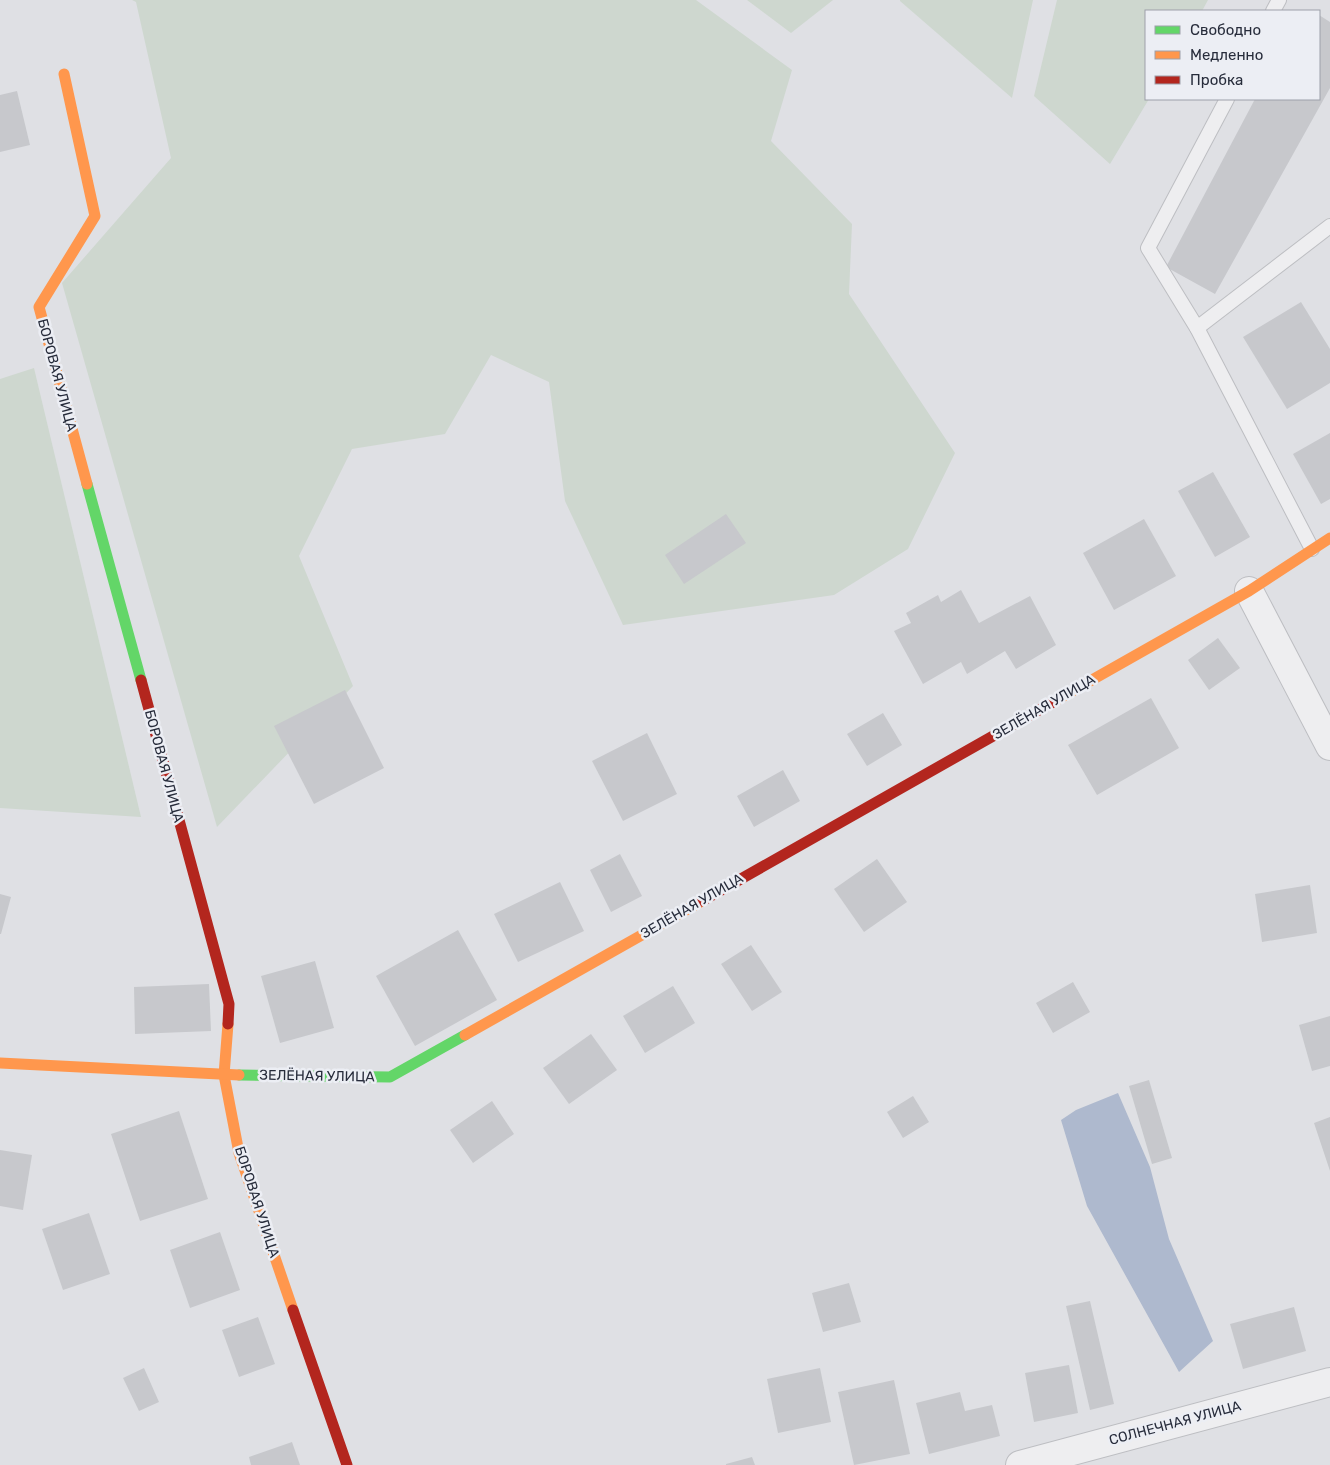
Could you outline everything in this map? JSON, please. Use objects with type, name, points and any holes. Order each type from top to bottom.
[{"type":"street","name":"БОРОВАЯ УЛИЦА","points":[[64,74],[95,216],[39,307],[229,1004],[224,1075],[239,1153],[347,1465]]},
{"type":"street","name":"ЗЕЛЁНАЯ УЛИЦА","points":[[0,1063],[224,1075],[390,1077],[1249,591],[1330,538]]},
{"type":"street","points":[[1249,591],[1330,746]]},
{"type":"street","name":"СОЛНЕЧНАЯ УЛИЦА","points":[[1020,1465],[1330,1382]]},
{"type":"lane","points":[[1226,100],[1148,248],[1197,328],[1312,550]]},
{"type":"lane","points":[[1197,328],[1330,226]]},
{"type":"shaded area","points":[[132,0],[696,0],[792,70],[771,141],[852,224],[849,294],[955,453],[908,549],[834,595],[623,625],[565,501],[549,382],[491,355],[445,434],[352,449],[299,556],[353,686],[217,827],[62,283],[171,158],[136,2]]},
{"type":"shaded area","points":[[747,0],[833,0],[791,33]]},
{"type":"shaded area","points":[[1033,0],[1012,98],[900,1]]},
{"type":"shaded area","points":[[1057,0],[1208,0],[1203,10],[1145,10],[1145,100],[1148,100],[1110,164],[1034,96]]},
{"type":"shaded area","points":[[34,368],[141,817],[0,808],[0,379]]},
{"type":"water","points":[[1118,1093],[1150,1167],[1169,1239],[1213,1341],[1179,1372],[1087,1206],[1061,1120],[1076,1110]]},
{"type":"building","points":[[1320,16],[1330,22],[1330,88],[1215,294],[1166,267],[1254,100],[1320,100]]},
{"type":"building","points":[[17,91],[30,145],[0,152],[0,95]]},
{"type":"building","points":[[1301,302],[1330,349],[1330,383],[1287,409],[1243,337]]},
{"type":"building","points":[[1330,433],[1330,499],[1321,504],[1293,454]]},
{"type":"building","points":[[1213,472],[1250,537],[1215,557],[1178,491]]},
{"type":"building","points":[[726,514],[746,543],[684,584],[665,555]]},
{"type":"building","points":[[1144,519],[1176,576],[1114,610],[1083,553]]},
{"type":"building","points":[[961,590],[979,623],[1030,596],[1056,645],[1016,669],[1005,651],[967,674],[961,662],[923,684],[894,631],[911,623],[906,613],[938,595],[941,602]]},
{"type":"building","points":[[1218,638],[1240,668],[1209,690],[1188,660]]},
{"type":"building","points":[[345,690],[384,768],[314,804],[274,726]]},
{"type":"building","points":[[1151,698],[1179,748],[1097,795],[1068,745]]},
{"type":"building","points":[[883,713],[902,745],[867,766],[847,734]]},
{"type":"building","points":[[647,733],[677,794],[623,821],[592,761]]},
{"type":"building","points":[[783,770],[800,801],[754,827],[737,796]]},
{"type":"building","points":[[620,854],[642,896],[611,912],[590,870]]},
{"type":"building","points":[[877,859],[907,902],[864,932],[834,889]]},
{"type":"building","points":[[560,882],[584,931],[518,962],[494,914]]},
{"type":"building","points":[[1310,885],[1317,933],[1262,942],[1255,894]]},
{"type":"building","points":[[0,894],[11,897],[1,934],[0,934]]},
{"type":"building","points":[[458,930],[497,1000],[415,1046],[376,976]]},
{"type":"building","points":[[751,945],[782,992],[752,1011],[721,964]]},
{"type":"building","points":[[315,961],[334,1028],[280,1043],[261,976]]},
{"type":"building","points":[[1073,982],[1090,1012],[1053,1033],[1036,1003]]},
{"type":"building","points":[[209,984],[211,1031],[135,1034],[134,987]]},
{"type":"building","points":[[673,986],[695,1023],[645,1053],[623,1016]]},
{"type":"building","points":[[1330,1016],[1330,1066],[1312,1071],[1299,1025]]},
{"type":"building","points":[[591,1034],[617,1070],[569,1104],[543,1068]]},
{"type":"building","points":[[1149,1080],[1172,1158],[1152,1164],[1129,1086]]},
{"type":"building","points":[[913,1096],[929,1122],[903,1138],[887,1112]]},
{"type":"building","points":[[492,1101],[514,1134],[473,1163],[450,1130]]},
{"type":"building","points":[[179,1111],[208,1199],[140,1221],[111,1134]]},
{"type":"building","points":[[1330,1117],[1330,1171],[1314,1123]]},
{"type":"building","points":[[0,1150],[32,1155],[23,1210],[0,1206]]},
{"type":"building","points":[[89,1213],[110,1274],[63,1290],[42,1229]]},
{"type":"building","points":[[220,1232],[240,1290],[190,1308],[170,1250]]},
{"type":"building","points":[[849,1283],[861,1322],[823,1332],[812,1293]]},
{"type":"building","points":[[1090,1301],[1114,1404],[1090,1410],[1066,1306]]},
{"type":"building","points":[[1294,1307],[1306,1351],[1243,1369],[1230,1324]]},
{"type":"building","points":[[258,1317],[275,1364],[239,1377],[222,1330]]},
{"type":"building","points":[[1069,1365],[1078,1413],[1034,1422],[1025,1373]]},
{"type":"building","points":[[144,1368],[159,1402],[139,1411],[123,1378]]},
{"type":"building","points":[[820,1368],[831,1422],[778,1433],[767,1379]]},
{"type":"building","points":[[894,1380],[910,1454],[854,1465],[838,1392]]},
{"type":"building","points":[[960,1392],[965,1411],[992,1405],[1000,1436],[929,1454],[916,1403]]},
{"type":"building","points":[[292,1442],[300,1465],[251,1465],[249,1457]]},
{"type":"building","points":[[752,1457],[755,1465],[726,1465],[726,1464]]},
{"type":"traffic: fast","points":[[87,484],[141,680]]},
{"type":"traffic: fast","points":[[239,1075],[390,1077],[465,1035]]},
{"type":"traffic: slow","points":[[64,74],[95,216],[39,307],[87,484]]},
{"type":"traffic: slow","points":[[1053,702],[1249,591],[1330,538]]},
{"type":"traffic: slow","points":[[465,1035],[702,901]]},
{"type":"traffic: slow","points":[[228,1024],[224,1075],[239,1153],[293,1310]]},
{"type":"traffic: slow","points":[[0,1063],[239,1075]]},
{"type":"traffic: jam","points":[[141,680],[229,1004],[228,1024]]},
{"type":"traffic: jam","points":[[702,901],[1053,702]]},
{"type":"traffic: jam","points":[[293,1310],[347,1465]]}]
